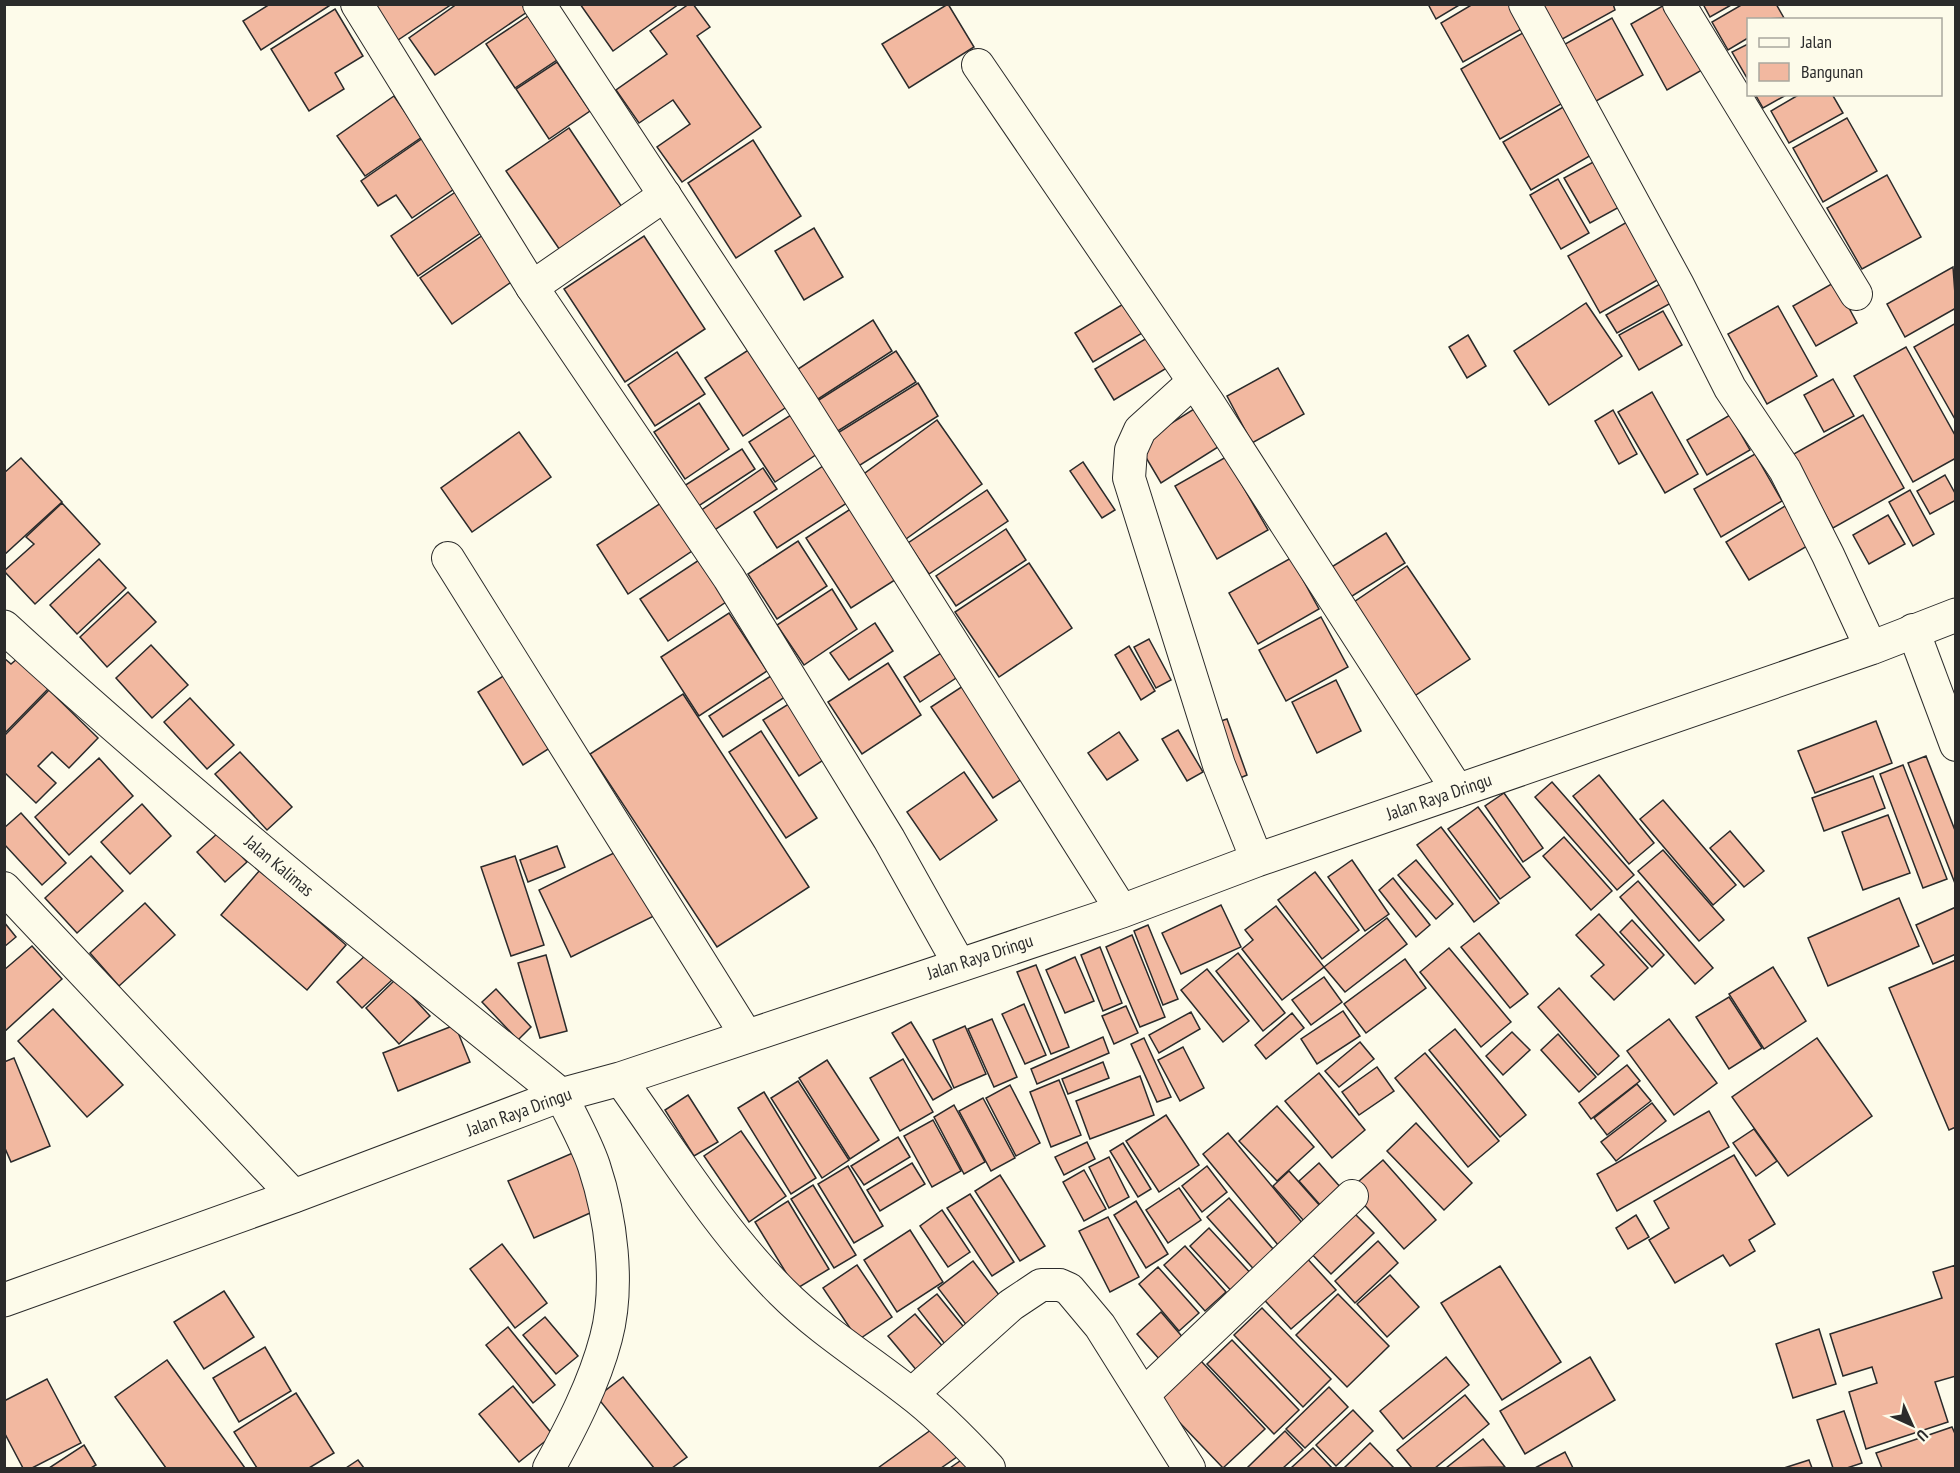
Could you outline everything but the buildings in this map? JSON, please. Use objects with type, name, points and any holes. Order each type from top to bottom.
[{"type":"main road","name":"Jalan Raya Dringu","points":[[4,1300],[294,1196],[561,1095],[620,1079],[1122,911],[1257,860],[1871,648],[1956,615]]},
{"type":"main road","name":"Jalan Kalimas","points":[[4,627],[69,687],[317,898],[561,1095]]},
{"type":"street","points":[[357,4],[532,287],[729,578],[894,849],[959,964]]},
{"type":"street","points":[[539,4],[800,401],[1122,911]]},
{"type":"street","points":[[1525,4],[1678,285],[1730,387],[1785,470],[1871,648]]},
{"type":"street","points":[[1679,4],[1856,294]]},
{"type":"street","points":[[978,65],[1193,382],[1458,791]]},
{"type":"street","points":[[532,287],[665,195]]},
{"type":"street","points":[[1193,382],[1140,430],[1131,450],[1129,478],[1219,765],[1257,860]]},
{"type":"street","points":[[448,558],[746,1035]]},
{"type":"street","points":[[1913,630],[1956,745]]},
{"type":"street","points":[[4,888],[294,1196]]},
{"type":"street","points":[[620,1079],[733,1236],[781,1291],[818,1325],[912,1394],[958,1434],[988,1468]]},
{"type":"street","points":[[549,1468],[573,1424],[606,1338],[611,1288],[612,1243],[594,1165],[561,1095]]},
{"type":"street","points":[[1144,1394],[1352,1196]]},
{"type":"street","points":[[912,1394],[1011,1305],[1041,1285],[1060,1285],[1069,1288],[1100,1326],[1189,1468]]}]
